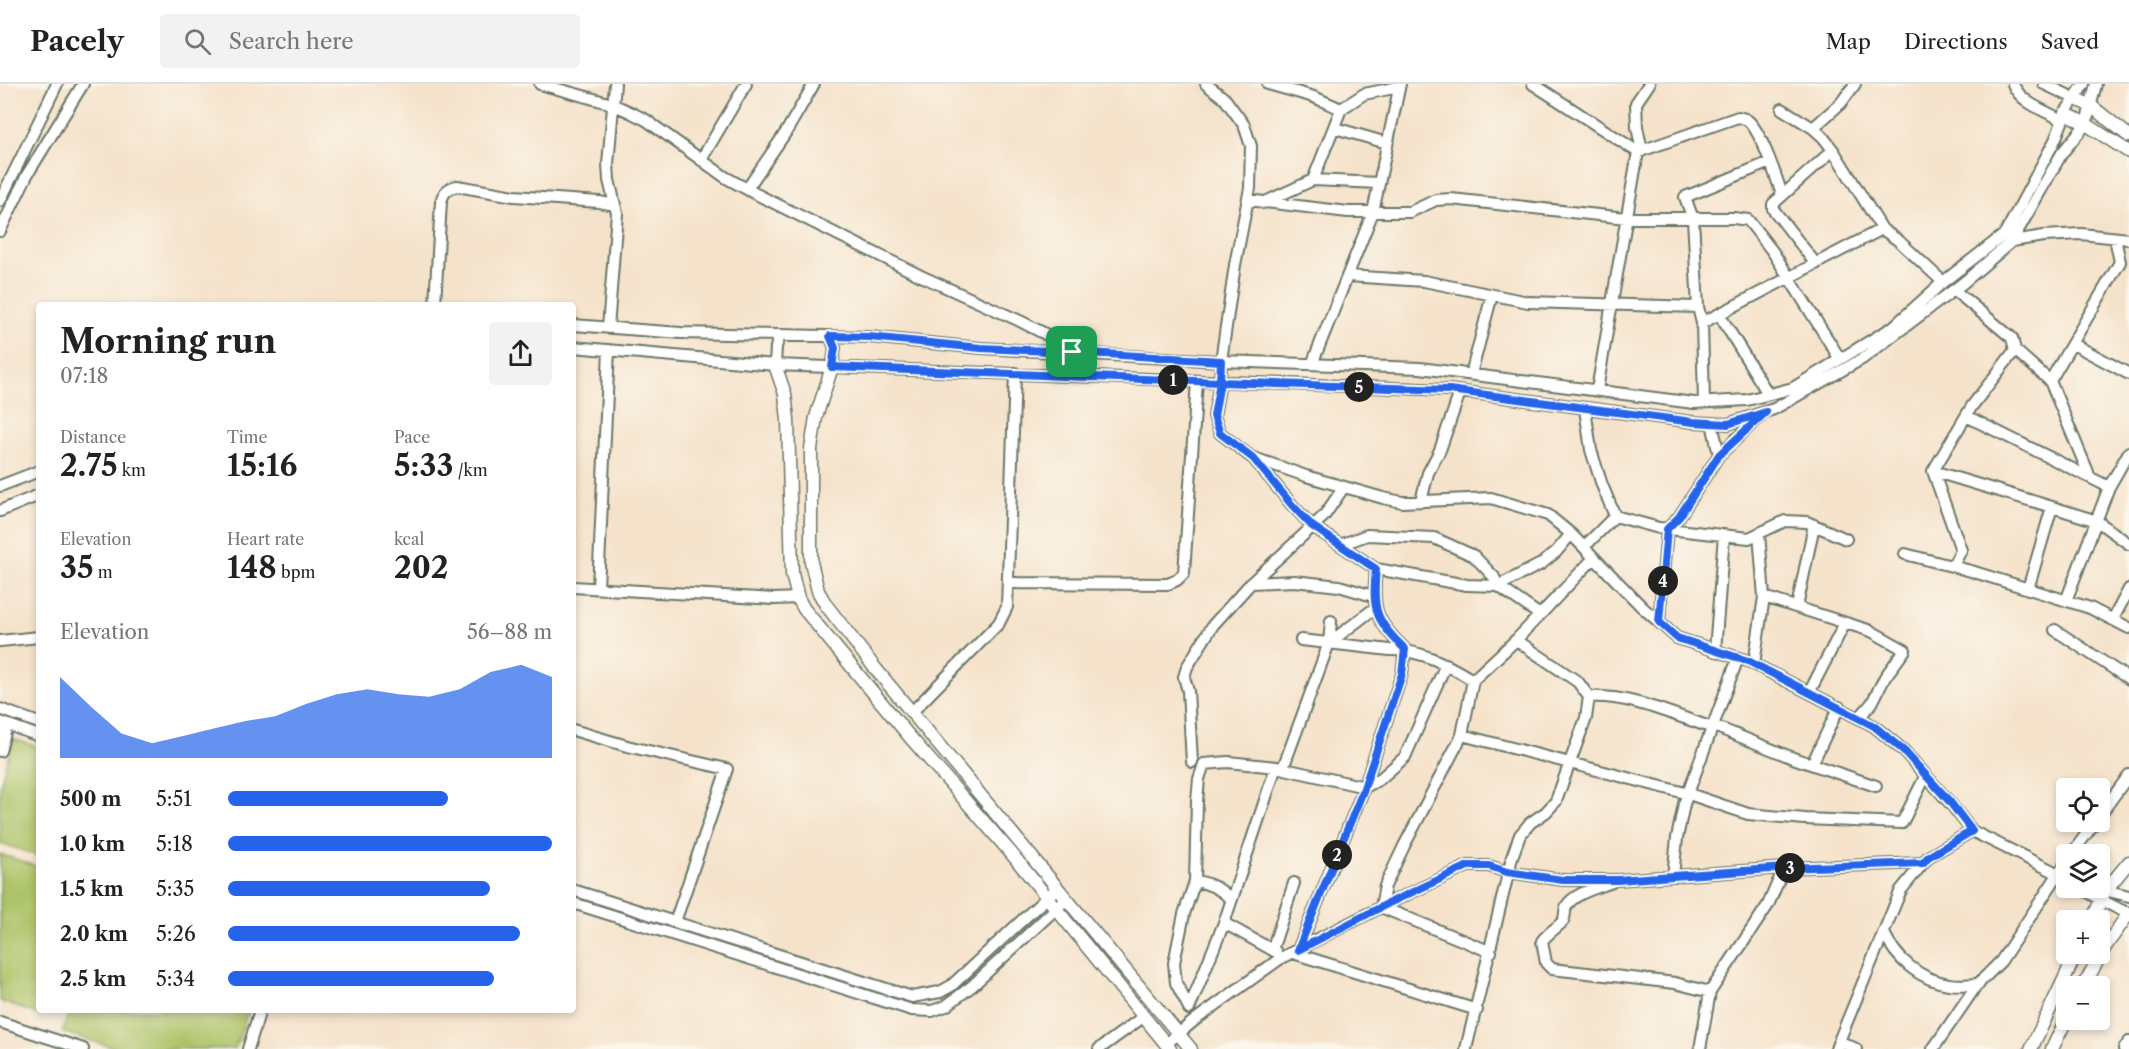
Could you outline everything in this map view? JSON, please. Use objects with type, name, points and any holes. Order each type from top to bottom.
[{"type":"main road","points":[[2074,98],[2091,106],[2129,136]]},
{"type":"main road","points":[[2064,117],[2086,124],[2129,152]]},
{"type":"main road","points":[[775,365],[785,394],[788,419],[791,558],[798,598],[812,620],[1047,897],[1168,1046]]},
{"type":"main road","points":[[832,367],[816,417],[811,449],[811,562],[813,577],[826,605],[1066,900],[1191,1049]]},
{"type":"main road","points":[[2110,883],[2129,862]]},
{"type":"main road","points":[[2089,976],[2105,947],[2129,914]]},
{"type":"main road","points":[[2031,1049],[2071,964]]},
{"type":"main road","points":[[2052,1049],[2061,1030]]},
{"type":"street","points":[[0,201],[57,84]]},
{"type":"street","points":[[0,231],[27,175],[83,84]]},
{"type":"street","points":[[540,84],[612,104],[646,120],[701,160],[747,189],[921,276],[1052,337],[1072,352]]},
{"type":"street","points":[[608,328],[617,213],[609,180],[608,164],[615,84]]},
{"type":"street","points":[[701,160],[746,84]]},
{"type":"street","points":[[747,189],[786,132],[814,84]]},
{"type":"street","points":[[1206,84],[1225,99],[1244,125],[1251,146],[1248,200],[1235,265],[1214,416],[1220,433],[1253,458],[1312,526],[1376,569],[1467,585],[1498,586],[1541,564],[1556,552],[1571,534]]},
{"type":"street","points":[[1268,84],[1314,97],[1341,109]]},
{"type":"street","points":[[1533,84],[1640,152]]},
{"type":"street","points":[[1597,390],[1626,218],[1640,152],[1636,103],[1649,84]]},
{"type":"street","points":[[1813,128],[1841,103],[1855,84]]},
{"type":"street","points":[[2013,84],[2026,100],[2064,117]]},
{"type":"street","points":[[2044,84],[2074,98]]},
{"type":"street","points":[[576,325],[681,333],[869,337],[981,348],[1221,361],[1420,368],[1694,403],[1747,400],[1793,388],[1893,327],[1943,282],[2005,234],[2055,140],[2074,98],[2084,84]]},
{"type":"street","points":[[576,347],[775,365],[1460,392],[1693,422],[1728,424],[1766,412],[1862,359],[1954,290],[2012,241],[2062,153],[2086,124],[2096,84]]},
{"type":"street","points":[[1312,364],[1373,212],[1399,86],[1364,94],[1341,109],[1313,180]]},
{"type":"street","points":[[1782,109],[1813,128],[1833,150],[1882,229],[1899,241],[1943,282]]},
{"type":"street","points":[[1640,152],[1738,117],[1746,119],[1752,125],[1770,162],[1782,195]]},
{"type":"street","points":[[1335,128],[1387,143]]},
{"type":"street","points":[[1816,264],[1773,209],[1773,204],[1833,150]]},
{"type":"street","points":[[1704,402],[1702,323],[1698,307],[1693,219],[1685,197],[1770,162]]},
{"type":"street","points":[[1263,203],[1313,180],[1379,183]]},
{"type":"street","points":[[435,302],[441,202],[442,196],[451,187],[457,186],[514,196],[615,205]]},
{"type":"street","points":[[1248,200],[1348,212],[1410,212],[1436,200],[1451,199],[1626,218],[1748,220],[1773,252],[1840,359]]},
{"type":"street","points":[[1702,323],[1882,229]]},
{"type":"street","points":[[2012,241],[2081,234],[2129,239]]},
{"type":"street","points":[[2050,381],[2120,262],[2115,238]]},
{"type":"street","points":[[1348,276],[1424,281],[1528,302],[1698,307]]},
{"type":"street","points":[[1954,290],[2012,338],[2015,350],[2050,381],[2088,476]]},
{"type":"street","points":[[1471,374],[1492,295]]},
{"type":"street","points":[[1719,314],[1768,394]]},
{"type":"street","points":[[775,365],[776,346],[780,335]]},
{"type":"street","points":[[830,336],[835,348],[832,367]]},
{"type":"street","points":[[2073,344],[2129,374]]},
{"type":"street","points":[[1933,471],[1966,416],[2015,350]]},
{"type":"street","points":[[598,588],[609,351]]},
{"type":"street","points":[[912,712],[999,623],[1007,607],[1015,373]]},
{"type":"street","points":[[1008,583],[1168,584],[1181,577],[1184,573],[1197,381]]},
{"type":"street","points":[[1421,501],[1428,473],[1440,450],[1460,392]]},
{"type":"street","points":[[1585,409],[1591,450],[1615,516]]},
{"type":"street","points":[[1659,622],[1667,529],[1679,517],[1719,455],[1766,412]]},
{"type":"street","points":[[1966,416],[2109,487]]},
{"type":"street","points":[[1712,423],[1719,455]]},
{"type":"street","points":[[2066,601],[2109,487],[2129,452]]},
{"type":"street","points":[[1253,458],[1344,487],[1402,502],[1491,498],[1548,514],[1677,638],[1754,664],[1874,726],[1904,751],[1950,802],[1972,831],[2056,873]]},
{"type":"street","points":[[1933,471],[2097,521],[2129,544]]},
{"type":"street","points":[[1933,471],[1961,550],[1953,566]]},
{"type":"street","points":[[0,486],[36,472]]},
{"type":"street","points":[[1192,762],[1188,691],[1184,677],[1187,667],[1213,625],[1251,583],[1324,516],[1344,487]]},
{"type":"street","points":[[0,511],[36,496]]},
{"type":"street","points":[[2028,589],[2052,507]]},
{"type":"street","points":[[1615,516],[1667,529],[1749,537],[1785,521],[1806,522],[1846,539]]},
{"type":"street","points":[[1584,548],[1615,516]]},
{"type":"street","points":[[1797,607],[1814,525]]},
{"type":"street","points":[[1754,664],[1764,597],[1759,533]]},
{"type":"street","points":[[1340,545],[1367,535],[1434,537],[1474,556],[1494,577],[1498,586],[1540,615]]},
{"type":"street","points":[[1715,651],[1724,535]]},
{"type":"street","points":[[1905,554],[1953,566],[2090,608],[2129,628]]},
{"type":"street","points":[[1381,907],[1386,886],[1404,846],[1462,735],[1473,680],[1516,640],[1594,558]]},
{"type":"street","points":[[1376,569],[1373,596],[1375,608],[1390,636],[1405,649],[1446,664],[1473,680]]},
{"type":"street","points":[[1251,583],[1294,581],[1338,586],[1373,596]]},
{"type":"street","points":[[576,587],[774,600],[798,598]]},
{"type":"street","points":[[2113,620],[2129,589]]},
{"type":"street","points":[[1764,597],[1871,631],[1905,651],[1885,677],[1872,703],[1859,718]]},
{"type":"street","points":[[1329,643],[1375,608]]},
{"type":"street","points":[[1188,1006],[1224,923],[1280,767],[1329,643],[1331,621]]},
{"type":"street","points":[[1810,692],[1845,623]]},
{"type":"street","points":[[2055,630],[2129,679]]},
{"type":"street","points":[[0,641],[36,638]]},
{"type":"street","points":[[1301,640],[1390,650],[1405,649]]},
{"type":"street","points":[[1466,1049],[1491,952],[1507,872],[1520,835],[1530,823],[1546,812],[1556,801],[1586,718],[1589,698],[1578,681],[1516,640]]},
{"type":"street","points":[[1292,953],[1365,787],[1402,674],[1405,649]]},
{"type":"street","points":[[1673,876],[1680,821],[1738,658]]},
{"type":"street","points":[[1190,1025],[1188,1006],[1176,983],[1174,963],[1184,914],[1195,881],[1197,801],[1204,764],[1228,762],[1280,767],[1365,787],[1380,779],[1405,757],[1414,723],[1446,664]]},
{"type":"street","points":[[1589,698],[1605,696],[1656,709],[1713,727],[1876,786]]},
{"type":"street","points":[[1812,764],[1839,707]]},
{"type":"street","points":[[0,709],[36,722]]},
{"type":"street","points":[[0,751],[3,724],[36,735]]},
{"type":"street","points":[[576,731],[636,748],[727,769],[675,922]]},
{"type":"street","points":[[1462,735],[1689,794],[1748,814],[1805,819],[1902,823],[1926,775]]},
{"type":"street","points":[[2110,801],[2129,775]]},
{"type":"street","points":[[1856,1049],[1837,1045],[1901,890],[1928,857],[1972,831]]},
{"type":"street","points":[[1168,1046],[1190,1025],[1292,953],[1468,866],[1489,866],[1507,872],[1563,880],[1617,880],[1785,868],[1923,863]]},
{"type":"street","points":[[1700,1049],[1710,992],[1768,905],[1785,868]]},
{"type":"street","points":[[1617,880],[1571,902],[1566,908],[1562,923],[1548,933],[1542,941],[1546,963],[1552,969],[1675,983],[1710,992]]},
{"type":"street","points":[[1195,881],[1206,882],[1224,891],[1231,900]]},
{"type":"street","points":[[1272,950],[1293,883]]},
{"type":"street","points":[[1933,1049],[1961,1005],[2001,961],[2056,884]]},
{"type":"street","points":[[576,891],[912,997],[940,992],[951,986],[1057,888]]},
{"type":"street","points":[[2110,894],[2129,896]]},
{"type":"street","points":[[2108,898],[2129,914]]},
{"type":"street","points":[[576,904],[912,1010],[932,1011],[946,1006],[972,986],[1066,900]]},
{"type":"street","points":[[1381,907],[1491,952]]},
{"type":"street","points":[[1224,923],[1272,950],[1292,953],[1477,1010]]},
{"type":"street","points":[[1884,933],[1891,949],[1930,980],[1952,985],[1978,984]]},
{"type":"street","points":[[248,1049],[259,1013]]},
{"type":"street","points":[[1099,1049],[1143,1017]]},
{"type":"street","points":[[0,1022],[77,1048]]},
{"type":"street","points":[[2124,1049],[2129,1042]]},
{"type":"green space","points":[[13,739],[36,746],[36,855],[0,843],[0,785]]},
{"type":"green space","points":[[0,854],[36,866],[37,1014],[0,1001]]},
{"type":"green space","points":[[69,1013],[248,1013],[235,1049],[118,1049],[62,1032]]},
{"type":"route","points":[[1072,352],[981,348],[869,337],[830,336],[835,348],[832,367],[1220,382],[1214,416],[1220,433],[1253,458],[1312,526],[1376,569],[1373,596],[1375,608],[1390,636],[1405,649],[1402,674],[1363,791],[1298,950],[1387,904],[1468,866],[1489,866],[1507,872],[1563,880],[1617,880],[1785,868],[1923,863],[1928,857],[1972,831],[1950,802],[1904,751],[1874,726],[1748,661],[1677,638],[1659,622],[1667,529],[1679,517],[1719,455],[1766,412],[1728,424],[1585,409],[1449,390],[1220,382],[1221,361],[1072,352]]}]
